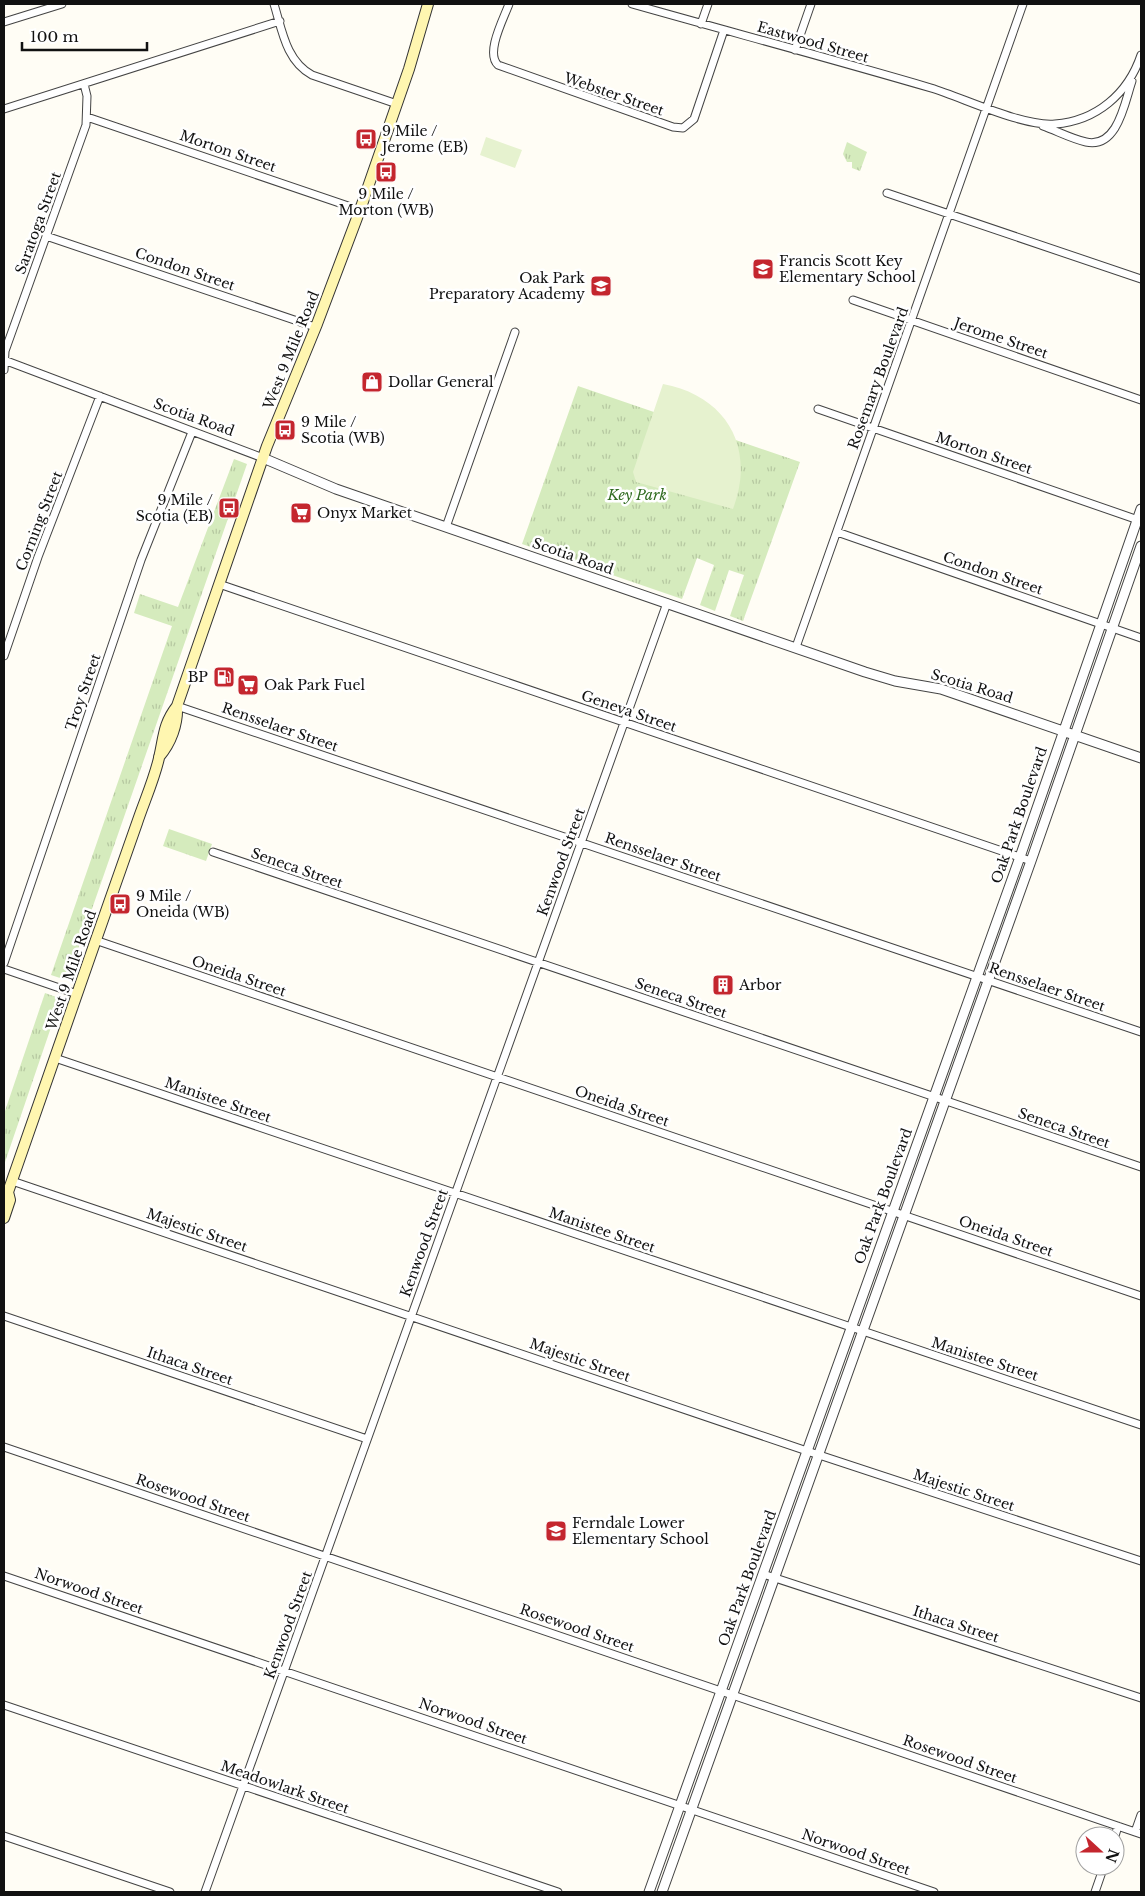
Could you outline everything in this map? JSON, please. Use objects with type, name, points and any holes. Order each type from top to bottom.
[{"type":"main road","name":"West 9 Mile Road","points":[[4,1218],[10,1200],[6,1194],[159,757],[167,747],[176,725],[177,706],[263,458],[360,210],[397,104],[428,4]]},
{"type":"street","points":[[4,22],[60,4]]},
{"type":"street","points":[[274,4],[290,53],[300,68],[312,75],[397,104]]},
{"type":"street","name":"Webster Street","points":[[509,4],[493,46],[493,58],[504,70],[673,127],[683,128],[694,119],[724,30]]},
{"type":"street","name":"Eastwood Street","points":[[632,4],[933,89],[1036,123],[1086,142],[1103,141],[1112,133],[1141,55]]},
{"type":"street","points":[[702,24],[708,4]]},
{"type":"street","points":[[795,50],[811,4]]},
{"type":"street","name":"Rosemary Boulevard","points":[[796,648],[1023,4]]},
{"type":"street","points":[[4,109],[280,21]]},
{"type":"street","points":[[1036,123],[1067,122],[1086,117],[1102,108],[1119,94],[1133,76]]},
{"type":"street","name":"Saratoga Street","points":[[4,370],[5,351],[88,117],[87,96],[84,84]]},
{"type":"street","name":"Morton Street","points":[[88,117],[360,210]]},
{"type":"street","points":[[886,193],[950,213],[1141,279]]},
{"type":"street","name":"Condon Street","points":[[46,236],[315,327]]},
{"type":"street","name":"Jerome Street","points":[[853,300],[1141,400]]},
{"type":"street","points":[[446,527],[515,332]]},
{"type":"street","name":"Scotia Road","points":[[4,360],[263,458],[328,486],[888,679],[941,688],[1141,758]]},
{"type":"street","name":"Corning Street","points":[[4,656],[38,557],[100,396]]},
{"type":"street","name":"Morton Street","points":[[818,409],[1139,520]]},
{"type":"street","name":"Troy Street","points":[[4,963],[141,560],[192,432]]},
{"type":"street","name":"Oak Park Boulevard","points":[[650,1892],[1020,857],[1139,520],[1141,509]]},
{"type":"street","name":"Condon Street","points":[[837,532],[1141,638]]},
{"type":"street","name":"Oak Park Boulevard","points":[[662,1892],[1031,861],[1141,546]]},
{"type":"street","name":"Geneva Street","points":[[219,584],[1031,861]]},
{"type":"street","name":"Kenwood Street","points":[[205,1892],[667,604]]},
{"type":"street","name":"Rensselaer Street","points":[[177,706],[1141,1032]]},
{"type":"street","name":"Seneca Street","points":[[212,852],[1141,1167]]},
{"type":"street","name":"Oneida Street","points":[[95,940],[1141,1296]]},
{"type":"street","points":[[4,969],[77,994]]},
{"type":"street","name":"Manistee Street","points":[[54,1058],[851,1328],[1141,1424]]},
{"type":"street","name":"Majestic Street","points":[[12,1181],[807,1451],[1141,1561]]},
{"type":"street","name":"Ithaca Street","points":[[4,1316],[367,1440]]},
{"type":"street","name":"Rosewood Street","points":[[4,1447],[1118,1826]]},
{"type":"street","name":"Ithaca Street","points":[[763,1574],[1141,1698]]},
{"type":"street","name":"Norwood Street","points":[[4,1576],[934,1892]]},
{"type":"street","name":"Meadowlark Street","points":[[4,1705],[558,1892]]},
{"type":"street","points":[[1138,1833],[1141,1815]]},
{"type":"street","name":"Rosewood Street","points":[[1125,1828],[1138,1833]]},
{"type":"street","points":[[4,1836],[170,1892]]},
{"type":"street","points":[[1095,1892],[1101,1876]]},
{"type":"green space","points":[[486,137],[522,150],[515,168],[480,155]]},
{"type":"green space","points":[[847,142],[867,152],[860,171],[852,168],[852,162],[847,162],[843,154]]},
{"type":"green space","points":[[663,384],[685,390],[704,400],[719,413],[731,428],[738,446],[741,465],[739,487],[733,509],[636,482],[633,472]]},
{"type":"green space","name":"Key Park","points":[[578,386],[800,462],[743,621],[730,616],[744,575],[729,570],[715,611],[700,605],[714,565],[697,558],[682,599],[522,544]]},
{"type":"green space","points":[[234,459],[247,464],[70,972],[63,979],[51,975],[172,626],[134,613],[140,594],[178,607]]},
{"type":"green space","points":[[169,829],[212,844],[206,861],[163,846]]},
{"type":"green space","points":[[45,993],[59,998],[60,1001],[4,1165],[4,1114]]},
{"type":"place","name":"9 Mile / Jerome (EB)","points":[[366,139]]},
{"type":"place","name":"9 Mile / Morton (WB)","points":[[386,172]]},
{"type":"place","name":"Francis Scott Key Elementary School","points":[[763,269]]},
{"type":"place","name":"Oak Park Preparatory Academy","points":[[601,286]]},
{"type":"place","name":"Dollar General","points":[[372,382]]},
{"type":"place","name":"9 Mile / Scotia (WB)","points":[[285,430]]},
{"type":"place","name":"9 Mile / Scotia (EB)","points":[[229,508]]},
{"type":"place","name":"Onyx Market","points":[[301,513]]},
{"type":"place","name":"BP","points":[[224,677]]},
{"type":"place","name":"Oak Park Fuel","points":[[248,685]]},
{"type":"place","name":"9 Mile / Oneida (WB)","points":[[120,904]]},
{"type":"place","name":"Arbor","points":[[723,985]]},
{"type":"place","name":"Ferndale Lower Elementary School","points":[[556,1531]]}]
